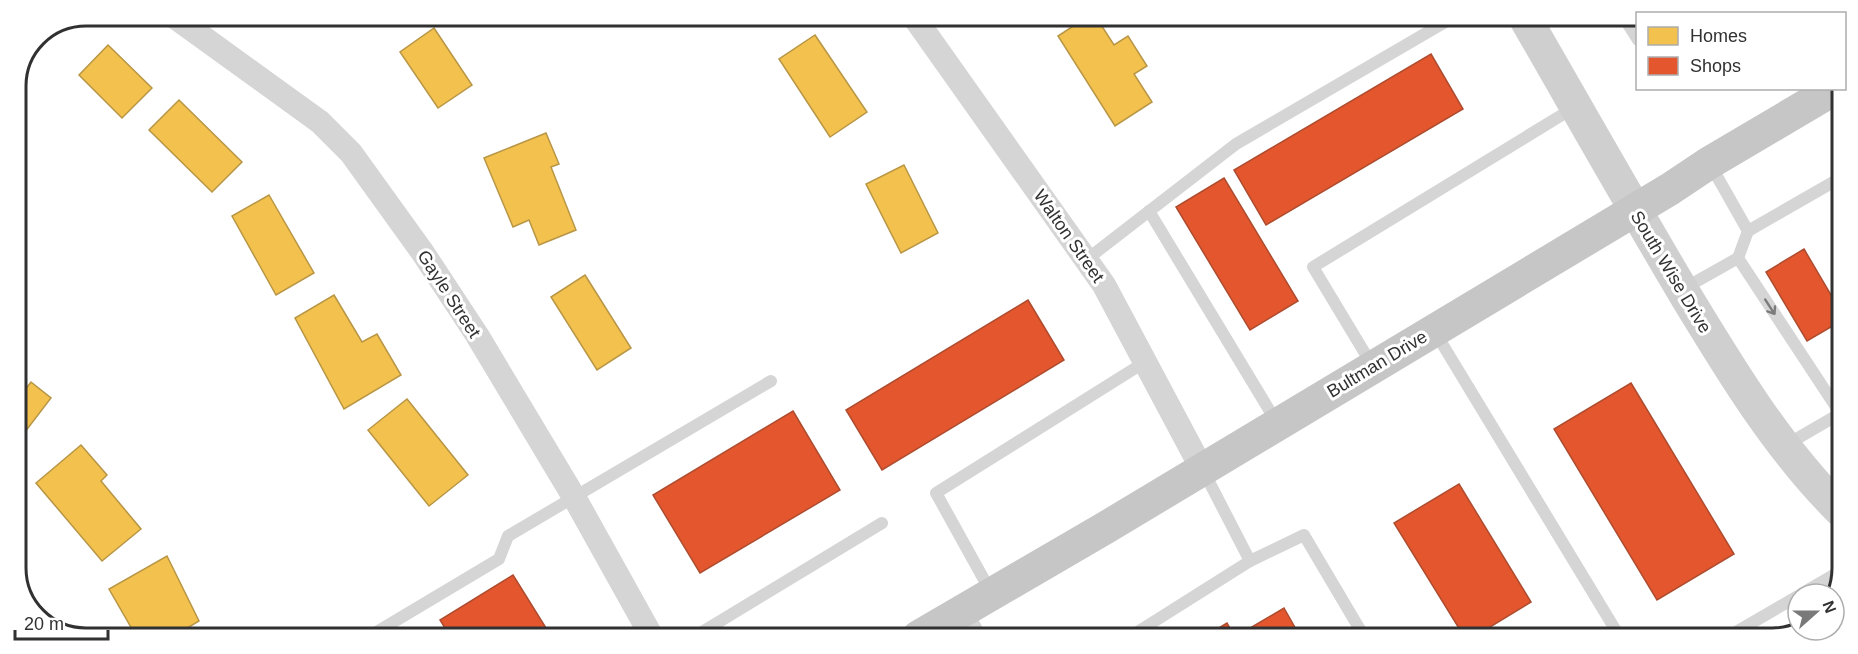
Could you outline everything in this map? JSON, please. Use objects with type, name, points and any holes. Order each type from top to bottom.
[{"type":"highway","name":"Bultman Drive","points":[[934,628],[1832,90]]},
{"type":"main road","name":"South Wise Drive","points":[[1531,26],[1634,209],[1721,355],[1812,482],[1832,502]]},
{"type":"street","name":"Gayle Street","points":[[187,26],[320,122],[351,153],[423,253],[477,335],[574,497],[647,628]]},
{"type":"street","name":"Walton Street","points":[[920,26],[1104,285],[1202,469]]},
{"type":"lane","points":[[1086,260],[1236,144],[1438,26]]},
{"type":"lane","points":[[1372,366],[1313,267],[1576,106]]},
{"type":"lane","points":[[1709,163],[1748,231]]},
{"type":"lane","points":[[1682,289],[1738,258],[1748,231],[1832,183]]},
{"type":"lane","points":[[1149,211],[1277,424]]},
{"type":"lane","points":[[1738,258],[1832,401]]},
{"type":"lane","points":[[1434,330],[1614,628]]},
{"type":"lane","points":[[980,628],[979,602],[936,493],[1145,362]]},
{"type":"lane","points":[[383,628],[499,559],[508,536],[771,381]]},
{"type":"lane","points":[[1785,446],[1832,418]]},
{"type":"lane","points":[[1202,469],[1250,561]]},
{"type":"lane","points":[[709,628],[882,523]]},
{"type":"lane","points":[[1144,628],[1250,561],[1304,535],[1359,628]]},
{"type":"lane","points":[[1743,628],[1786,603]]},
{"type":"building: Homes","points":[[1073,26],[1102,26],[1114,45],[1128,36],[1147,66],[1134,74],[1152,102],[1115,126],[1058,36]]},
{"type":"building: Homes","points":[[434,28],[472,85],[438,108],[400,52]]},
{"type":"building: Homes","points":[[815,35],[867,112],[830,137],[779,59]]},
{"type":"building: Homes","points":[[108,45],[152,88],[122,118],[79,75]]},
{"type":"building: Homes","points":[[179,100],[242,162],[212,192],[149,130]]},
{"type":"building: Homes","points":[[546,133],[559,164],[551,167],[576,230],[539,245],[529,220],[513,227],[484,158]]},
{"type":"building: Homes","points":[[904,165],[938,233],[901,253],[866,184]]},
{"type":"building: Homes","points":[[269,195],[314,273],[276,295],[232,216]]},
{"type":"building: Homes","points":[[585,275],[631,348],[597,370],[551,297]]},
{"type":"building: Homes","points":[[334,295],[362,342],[377,334],[401,375],[344,409],[295,318]]},
{"type":"building: Homes","points":[[31,382],[51,398],[26,431],[26,388]]},
{"type":"building: Homes","points":[[407,399],[468,475],[429,506],[368,430]]},
{"type":"building: Homes","points":[[81,445],[107,475],[101,481],[141,529],[102,561],[36,483]]},
{"type":"building: Homes","points":[[167,556],[199,621],[187,628],[131,628],[109,589]]},
{"type":"building: Shops","points":[[1431,54],[1463,109],[1266,225],[1234,170]]},
{"type":"building: Shops","points":[[1224,178],[1298,301],[1250,330],[1176,207]]},
{"type":"building: Shops","points":[[1804,249],[1832,297],[1832,326],[1807,341],[1766,272]]},
{"type":"building: Shops","points":[[1028,300],[1064,360],[882,470],[846,410]]},
{"type":"building: Shops","points":[[1631,383],[1734,554],[1657,600],[1554,429]]},
{"type":"building: Shops","points":[[793,411],[840,490],[700,573],[653,495]]},
{"type":"building: Shops","points":[[1459,484],[1531,602],[1488,628],[1459,628],[1394,523]]},
{"type":"building: Shops","points":[[513,575],[546,628],[445,628],[440,620]]},
{"type":"building: Shops","points":[[1284,608],[1295,628],[1250,628]]},
{"type":"building: Shops","points":[[1227,623],[1230,628],[1219,628]]}]
